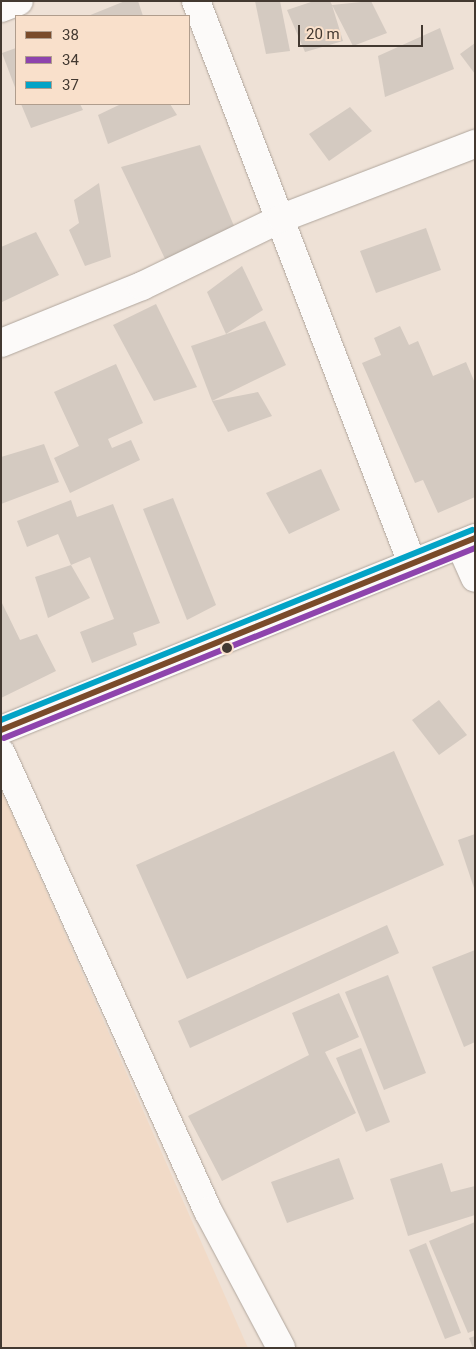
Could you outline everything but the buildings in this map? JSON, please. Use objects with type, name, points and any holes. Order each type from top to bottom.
[{"type":"street","points":[[1,8],[19,1]]},
{"type":"street","points":[[196,1],[282,218],[412,563]]},
{"type":"street","points":[[1,343],[142,286],[282,218],[475,144]]},
{"type":"street","points":[[1,730],[467,540],[475,578]]},
{"type":"street","points":[[1,753],[204,1202],[281,1348]]},
{"type":"shaded area","points":[[2,791],[248,1348],[1,1348]]},
{"type":"transit line","name":"37","points":[[1,720],[472,530]]},
{"type":"transit line","name":"38","points":[[1,730],[475,538]]},
{"type":"transit line","name":"34","points":[[4,738],[475,548]]}]
